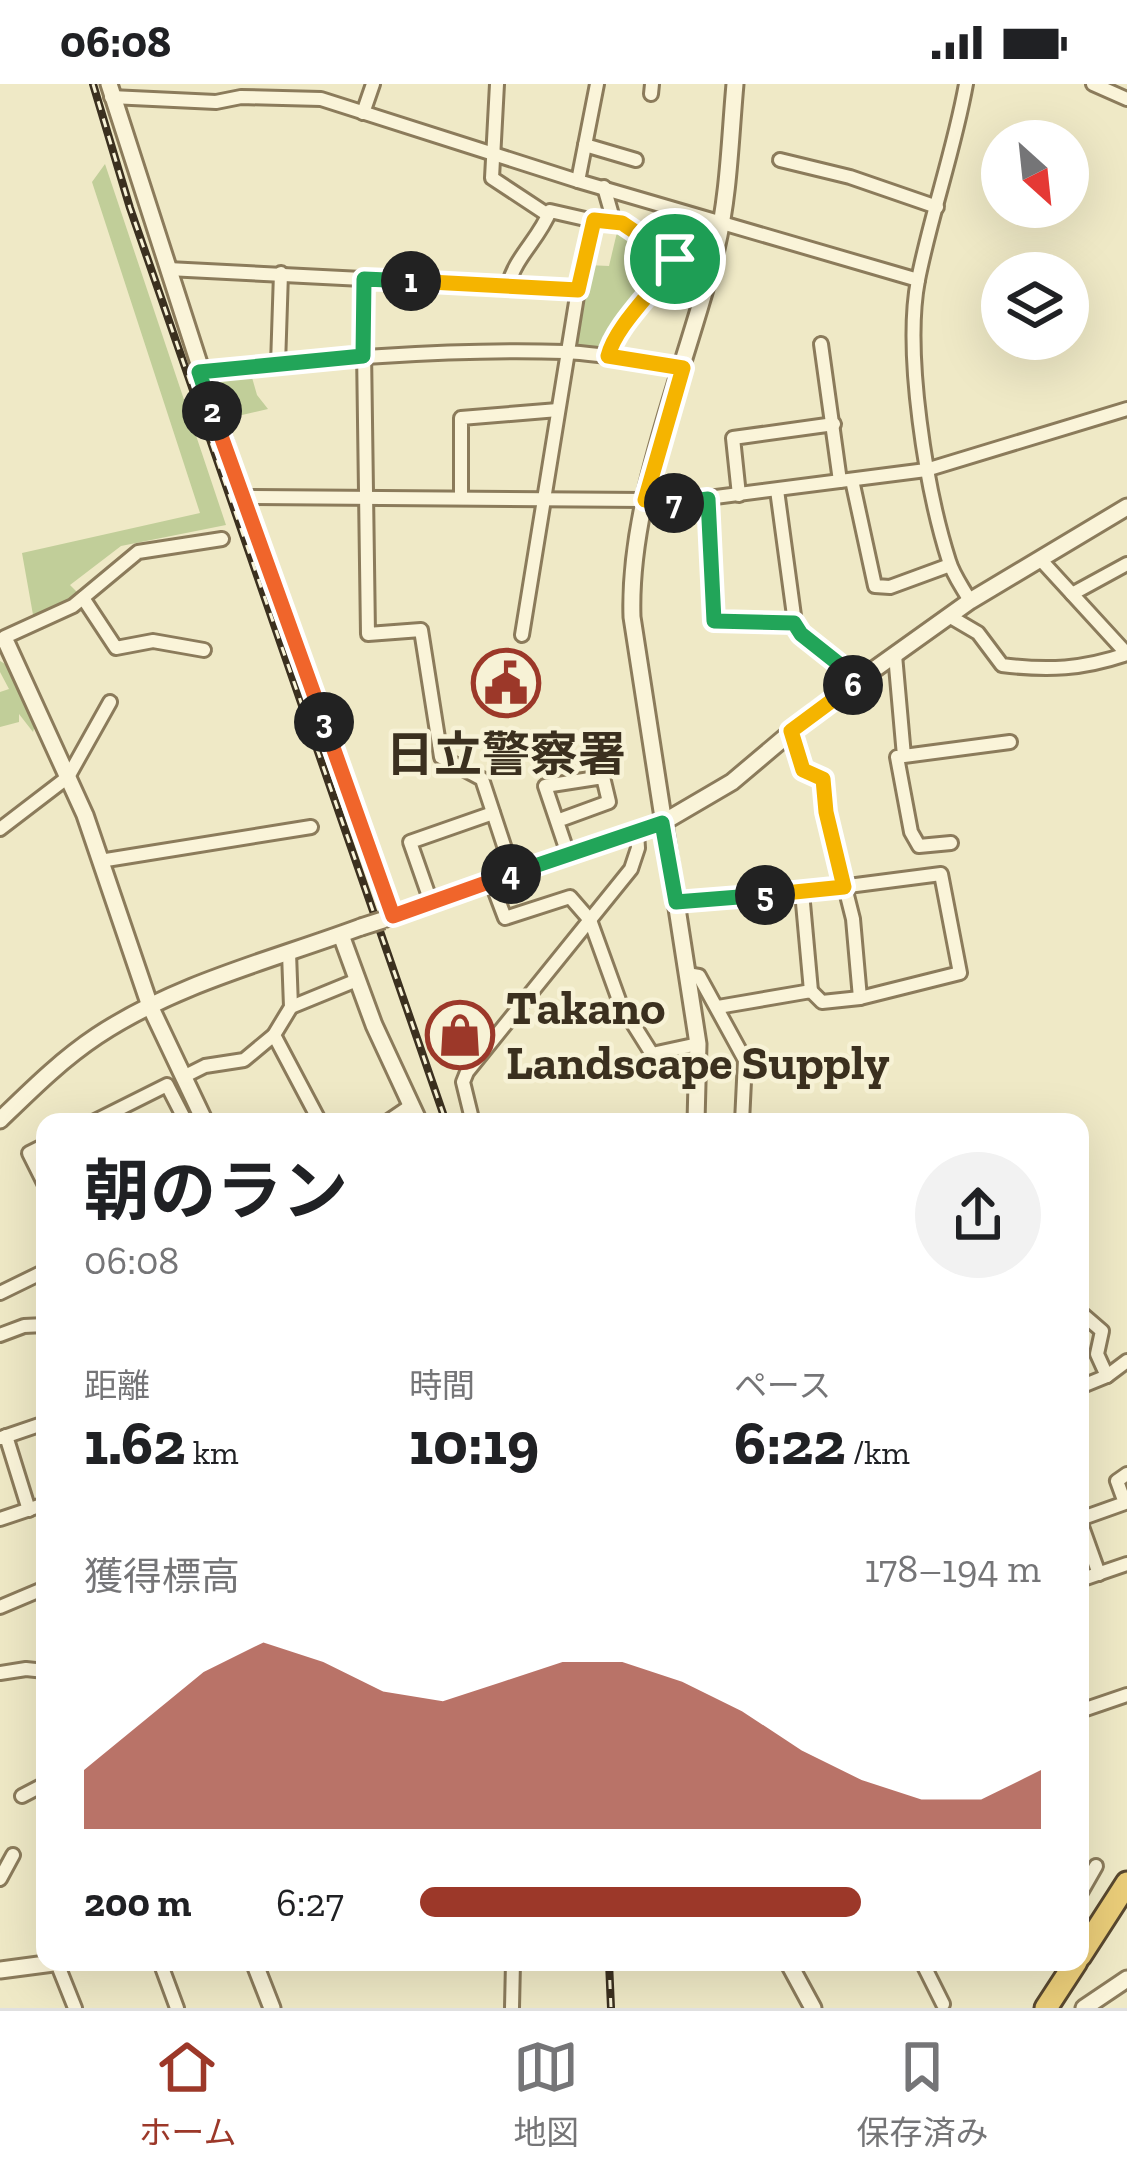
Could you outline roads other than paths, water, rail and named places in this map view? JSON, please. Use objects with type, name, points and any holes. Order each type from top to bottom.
[{"type":"highway","points":[[1089,1936],[1127,1883]]},
{"type":"highway","points":[[1046,2008],[1067,1971]]},
{"type":"street","points":[[216,102],[217,84]]},
{"type":"street","points":[[363,113],[373,84]]},
{"type":"street","points":[[497,84],[492,178],[548,215]]},
{"type":"street","points":[[578,181],[597,84]]},
{"type":"street","points":[[696,1113],[698,1044],[632,617],[634,550],[722,221],[735,84]]},
{"type":"street","points":[[966,84],[956,140],[918,280],[914,337],[926,470],[950,565],[970,601]]},
{"type":"street","points":[[1093,84],[1127,99]]},
{"type":"street","points":[[388,918],[199,372],[110,91],[216,102],[241,97],[321,99],[578,181],[918,280]]},
{"type":"street","points":[[585,145],[636,160]]},
{"type":"street","points":[[780,160],[850,177],[937,207]]},
{"type":"street","points":[[604,187],[614,222]]},
{"type":"street","points":[[508,286],[513,266],[540,236],[550,211],[622,223],[708,278]]},
{"type":"street","points":[[521,635],[578,290],[594,220]]},
{"type":"street","points":[[608,356],[614,338],[675,259]]},
{"type":"street","points":[[168,269],[578,290]]},
{"type":"street","points":[[278,364],[281,273]]},
{"type":"street","points":[[364,279],[368,634],[421,630],[441,757],[482,779],[513,873]]},
{"type":"street","points":[[821,344],[833,424],[875,586],[890,587],[950,565]]},
{"type":"street","points":[[199,372],[363,356],[568,352],[683,368]]},
{"type":"street","points":[[242,497],[645,500],[661,505],[926,470],[1127,409]]},
{"type":"street","points":[[461,498],[461,418],[558,410]]},
{"type":"street","points":[[739,495],[733,438],[833,424]]},
{"type":"street","points":[[776,490],[794,623],[801,634],[859,680]]},
{"type":"street","points":[[708,499],[714,621],[794,623]]},
{"type":"street","points":[[0,1120],[84,1045],[150,1006],[202,983],[662,823],[732,782],[791,731],[970,601],[1127,508]]},
{"type":"street","points":[[201,1113],[150,1006],[68,777],[4,638],[73,607],[138,552],[222,538]]},
{"type":"street","points":[[949,616],[978,633],[1002,665],[1046,671],[1090,667],[1127,654],[1040,559]]},
{"type":"street","points":[[1072,594],[1127,564]]},
{"type":"street","points":[[83,598],[116,648],[153,641],[204,650]]},
{"type":"street","points":[[895,655],[900,757],[910,832],[920,846],[951,843]]},
{"type":"street","points":[[0,829],[68,777],[110,703]]},
{"type":"street","points":[[791,731],[803,770],[823,779],[826,812],[855,934],[860,998]]},
{"type":"street","points":[[881,760],[1010,742]]},
{"type":"street","points":[[557,821],[609,802],[603,777],[545,786],[568,854]]},
{"type":"street","points":[[431,902],[410,842],[493,813]]},
{"type":"street","points":[[100,861],[310,827]]},
{"type":"street","points":[[471,1113],[463,1082],[467,1072],[636,859],[637,832]]},
{"type":"street","points":[[676,902],[940,874],[959,973],[860,998],[822,1002],[811,991],[802,892]]},
{"type":"street","points":[[491,881],[505,917],[570,897],[590,920],[620,1003],[652,1054],[698,1044]]},
{"type":"street","points":[[341,934],[415,1113]]},
{"type":"street","points":[[183,1077],[205,1066],[244,1060],[274,1035],[291,1007],[289,953]]},
{"type":"street","points":[[687,974],[699,976],[745,1060],[742,1113]]},
{"type":"street","points":[[291,1007],[357,980]]},
{"type":"street","points":[[718,1007],[811,991]]},
{"type":"street","points":[[274,1035],[315,1113]]},
{"type":"street","points":[[111,1113],[167,1085],[181,1113]]},
{"type":"street","points":[[400,1113],[412,1105]]},
{"type":"street","points":[[0,1293],[36,1275]]},
{"type":"street","points":[[1089,1320],[1102,1331],[1097,1354],[1107,1376]]},
{"type":"street","points":[[0,1335],[36,1325]]},
{"type":"street","points":[[1089,1383],[1127,1361]]},
{"type":"street","points":[[28,1510],[3,1437],[36,1426]]},
{"type":"street","points":[[1089,1517],[1125,1503],[1117,1481],[1127,1474]]},
{"type":"street","points":[[0,1520],[36,1507]]},
{"type":"street","points":[[1089,1546],[1099,1574]]},
{"type":"street","points":[[1089,1577],[1127,1564]]},
{"type":"street","points":[[0,1607],[36,1592]]},
{"type":"street","points":[[0,1652],[4,1672],[36,1671]]},
{"type":"street","points":[[1089,1708],[1127,1695]]},
{"type":"street","points":[[22,1796],[36,1789]]},
{"type":"street","points":[[0,1879],[13,1855]]},
{"type":"street","points":[[1089,1878],[1096,1866]]},
{"type":"street","points":[[0,1970],[36,1965]]},
{"type":"street","points":[[62,1971],[75,2008]]},
{"type":"street","points":[[163,1971],[177,2008]]},
{"type":"street","points":[[258,1971],[272,2008]]},
{"type":"street","points":[[512,2008],[513,1971]]},
{"type":"street","points":[[793,1971],[813,2008]]},
{"type":"street","points":[[927,1971],[943,2003]]},
{"type":"street","points":[[1084,2008],[1127,1979]]},
{"type":"railway","points":[[93,84],[130,208],[443,1113]]},
{"type":"railway","points":[[609,1971],[611,2008]]},
{"type":"place","name":"日立警察署","points":[[506,683]]},
{"type":"place","name":"Takano Landscape Supply","points":[[460,1035]]}]
